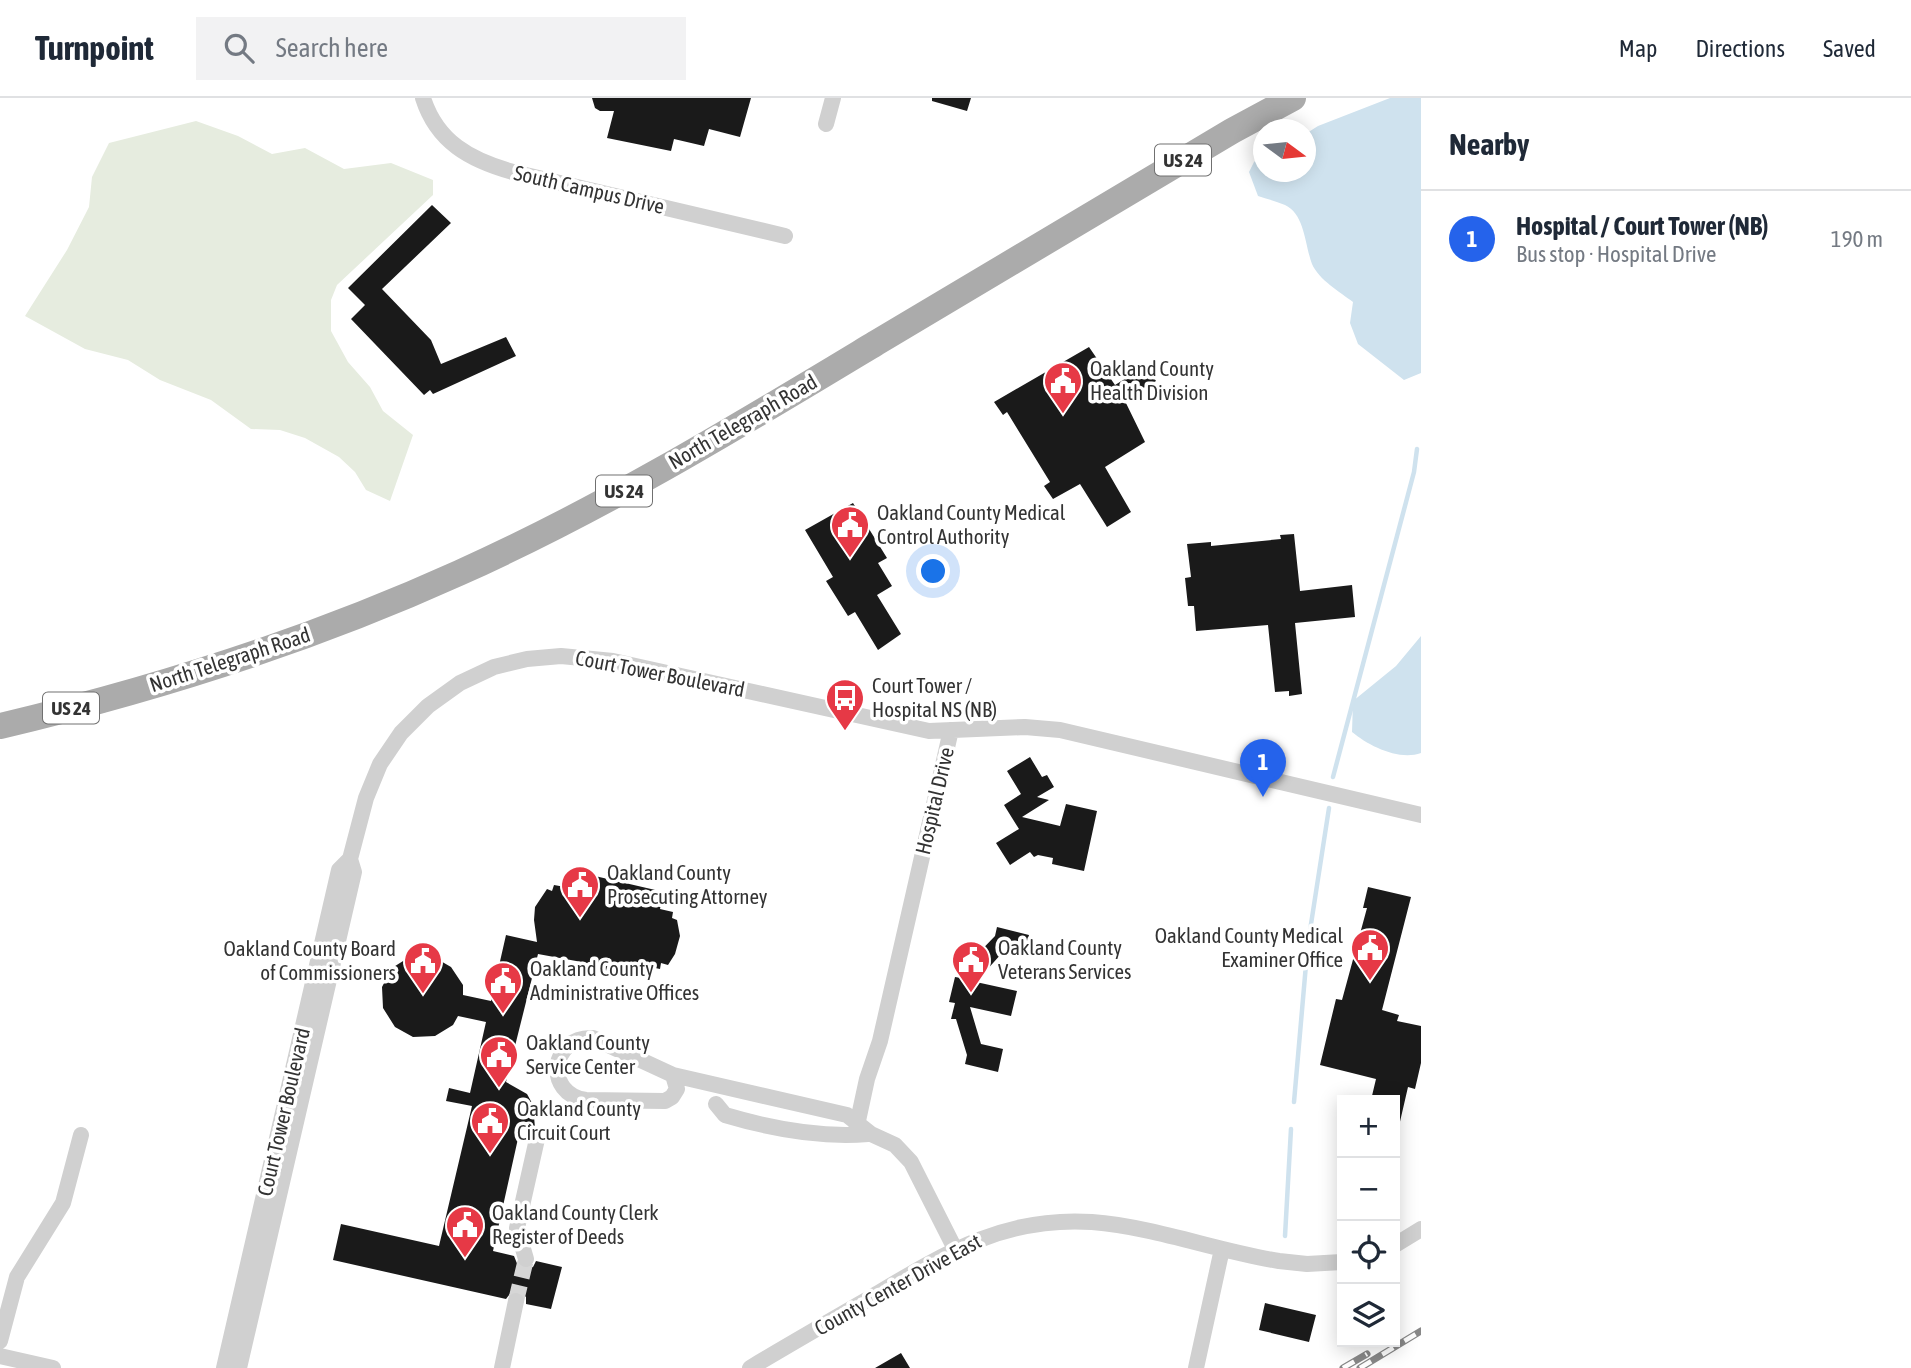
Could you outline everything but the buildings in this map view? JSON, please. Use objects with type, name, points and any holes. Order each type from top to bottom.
[{"type":"main road","name":"North Telegraph Road","points":[[0,726],[249,656],[386,604],[509,550],[603,502],[729,431],[1232,131],[1293,98]]},
{"type":"street","name":"South Campus Drive","points":[[423,98],[430,117],[442,136],[457,149],[482,162],[513,172],[785,236]]},
{"type":"street","points":[[825,124],[833,98]]},
{"type":"street","name":"Court Tower Boulevard","points":[[224,1368],[339,870],[349,859],[370,786],[386,754],[401,733],[428,706],[460,683],[494,667],[527,659],[561,656],[613,662],[929,731],[951,730]]},
{"type":"street","name":"Hospital Drive","points":[[861,1130],[867,1079],[880,1041],[951,730],[1025,727],[1060,730],[1421,814]]},
{"type":"street","name":"Court Tower Boulevard","points":[[239,1368],[354,872],[349,859]]},
{"type":"street","points":[[673,1075],[677,1089],[672,1097],[665,1101],[586,1100],[567,1092],[559,1080],[557,1068],[565,1048],[576,1040],[589,1038],[603,1041],[673,1075],[847,1115],[861,1130],[895,1145],[911,1162],[955,1249]]},
{"type":"street","points":[[716,1104],[725,1115],[805,1134],[861,1130]]},
{"type":"street","points":[[0,1341],[18,1277],[58,1213],[67,1192],[81,1135]]},
{"type":"street","points":[[526,1259],[517,1228],[537,1139]]},
{"type":"street","name":"County Center Drive East","points":[[750,1368],[955,1249],[1007,1229],[1073,1222],[1125,1227],[1298,1264],[1337,1262]]},
{"type":"street","points":[[1400,1242],[1421,1229]]},
{"type":"street","points":[[1196,1368],[1222,1249]]},
{"type":"street","points":[[502,1368],[516,1301]]},
{"type":"street","points":[[0,1356],[53,1368]]},
{"type":"shaded area","points":[[196,121],[238,136],[272,154],[305,148],[344,169],[391,163],[433,180],[433,195],[337,285],[331,300],[331,331],[348,362],[370,387],[383,411],[413,435],[390,501],[366,490],[355,472],[339,457],[305,438],[280,430],[251,429],[211,400],[160,380],[128,360],[85,349],[25,316],[67,250],[89,207],[92,177],[109,143]]},
{"type":"water","points":[[1390,98],[1421,98],[1421,373],[1404,380],[1358,344],[1350,323],[1353,302],[1315,270],[1297,215],[1285,205],[1258,196],[1249,172],[1253,164],[1253,182],[1316,182],[1318,126]]},
{"type":"water","points":[[1421,636],[1421,753],[1394,754],[1376,747],[1352,732],[1353,701],[1396,666]]},
{"type":"waterway","points":[[1333,777],[1414,472],[1417,449]]},
{"type":"waterway","points":[[1309,937],[1329,808]]},
{"type":"waterway","points":[[1294,1102],[1307,953]]},
{"type":"waterway","points":[[1285,1236],[1291,1129]]},
{"type":"tunnel","points":[[516,1301],[526,1259]]},
{"type":"railway","points":[[1360,1368],[1421,1331]]},
{"type":"railway","points":[[1343,1368],[1367,1354]]},
{"type":"place","name":"Oakland County Health Division","points":[[1063,415]]},
{"type":"place","name":"Oakland County Medical Control Authority","points":[[850,559]]},
{"type":"place","name":"Court Tower / Hospital NS (NB)","points":[[845,732]]},
{"type":"place","name":"Hospital / Court Tower (NB)","points":[[1263,797]]},
{"type":"place","name":"Oakland County Prosecuting Attorney","points":[[580,919]]},
{"type":"place","name":"Oakland County Medical Examiner Office","points":[[1370,982]]},
{"type":"place","name":"Oakland County Veterans Services","points":[[971,994]]},
{"type":"place","name":"Oakland County Board of Commissioners","points":[[423,995]]},
{"type":"place","name":"Oakland County Administrative Offices","points":[[503,1015]]},
{"type":"place","name":"Oakland County Service Center","points":[[499,1089]]},
{"type":"place","name":"Oakland County Circuit Court","points":[[490,1155]]},
{"type":"place","name":"Oakland County Clerk Register of Deeds","points":[[465,1259]]}]
